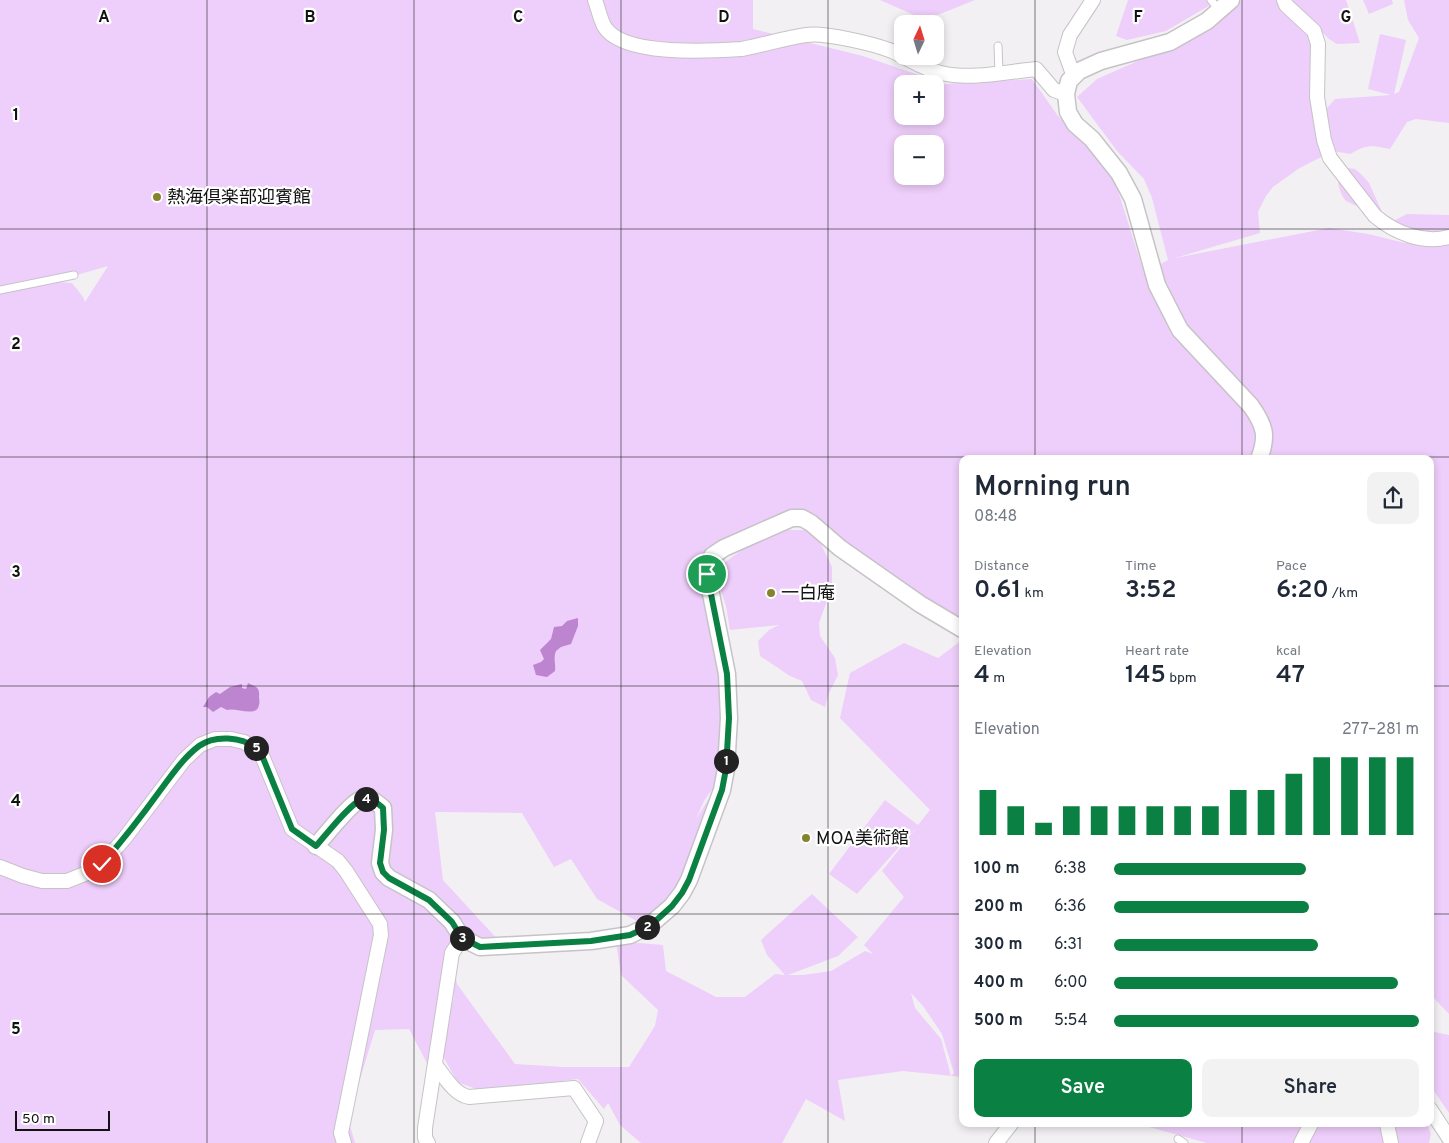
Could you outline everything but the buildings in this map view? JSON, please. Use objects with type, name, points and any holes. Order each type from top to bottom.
[{"type":"street","points":[[595,0],[605,26],[613,35],[633,45],[684,50],[731,50],[806,34],[820,34],[892,51],[939,73],[954,75],[1036,69],[1054,90],[1066,94]]},
{"type":"street","points":[[1074,77],[1065,52],[1070,35],[1093,0]]},
{"type":"street","points":[[1284,0],[1286,5],[1314,31],[1318,44],[1317,97],[1324,140],[1333,164],[1382,222],[1412,237],[1434,239],[1449,237]]},
{"type":"street","points":[[1221,4],[1191,32],[1170,42],[1101,61],[1079,71],[1070,81],[1066,94],[1068,112],[1075,124],[1092,138],[1119,173],[1132,199],[1157,285],[1180,330],[1260,418],[1265,433],[1265,441],[1260,455]]},
{"type":"street","points":[[316,846],[352,805],[363,799],[374,800],[383,808],[384,830],[380,863],[383,872],[389,878],[429,900],[452,922],[462,938],[480,947],[591,941],[630,935],[650,926],[672,906],[682,893],[689,880],[722,790],[726,769],[729,718],[727,674],[707,574],[712,556],[724,548],[792,518],[802,518],[840,548],[920,604],[959,627]]},
{"type":"street","points":[[0,867],[42,881],[67,881],[87,873],[102,864],[124,839],[184,760],[200,745],[215,739],[231,739],[244,742],[256,749],[263,758],[292,829],[338,862],[346,871],[380,924],[381,935],[341,1133],[344,1143]]},
{"type":"street","points":[[428,1143],[425,1138],[426,1128],[452,953],[462,938]]},
{"type":"street","points":[[436,1066],[458,1092],[463,1096],[469,1097],[574,1088],[596,1121],[588,1143]]},
{"type":"street","points":[[1434,1115],[1449,1138]]},
{"type":"street","points":[[996,1143],[1009,1127]]},
{"type":"street","points":[[1301,1143],[1309,1127]]},
{"type":"street","points":[[1388,1127],[1391,1143]]},
{"type":"lane","points":[[998,46],[999,73]]},
{"type":"lane","points":[[0,290],[74,275]]},
{"type":"shaded area","points":[[0,0],[753,0],[753,29],[863,56],[919,75],[894,75],[894,125],[944,125],[944,84],[1032,79],[1058,116],[1113,175],[1144,273],[1168,260],[1152,198],[1144,179],[1117,151],[1077,97],[1097,79],[1215,27],[1242,0],[1287,0],[1311,38],[1323,156],[1298,169],[1273,187],[1258,212],[1260,233],[1175,258],[1329,228],[1368,234],[1405,243],[1449,245],[1449,1014],[1434,998],[1434,455],[959,455],[959,621],[842,541],[806,513],[713,546],[725,688],[726,769],[704,801],[696,819],[715,789],[689,880],[642,924],[597,899],[571,859],[554,867],[522,813],[435,812],[443,880],[500,942],[450,944],[457,984],[515,1064],[564,1067],[629,1067],[655,1026],[658,1010],[621,975],[616,941],[663,945],[666,971],[716,997],[745,997],[775,974],[785,975],[767,955],[761,940],[812,894],[858,937],[838,956],[788,975],[831,971],[865,951],[873,954],[864,945],[904,897],[882,871],[917,827],[857,894],[829,874],[885,800],[918,825],[930,810],[840,718],[850,673],[904,643],[938,658],[959,642],[959,1077],[951,1076],[903,1071],[838,1080],[845,1121],[806,1099],[782,1143],[641,1143],[620,1125],[608,1103],[604,1109],[578,1079],[482,1091],[457,1082],[441,1052],[455,992],[429,1067],[409,1029],[375,1030],[348,1119],[355,1143],[0,1143]],"holes":[[[108,266],[85,302],[72,283],[57,282],[35,287]],[[911,993],[923,1006],[942,1034],[954,1073],[951,1076],[941,1039],[915,1008]]]},
{"type":"shaded area","points":[[880,0],[975,0],[938,15],[914,15]]},
{"type":"shaded area","points":[[1128,0],[1217,1],[1166,31],[1127,40],[1116,36]]},
{"type":"shaded area","points":[[1290,0],[1346,0],[1360,43],[1337,44],[1329,39]]},
{"type":"shaded area","points":[[1363,0],[1392,0],[1393,4],[1369,14]]},
{"type":"shaded area","points":[[1404,0],[1449,0],[1449,123],[1416,119],[1407,122],[1390,149],[1369,146],[1350,154],[1333,151],[1327,125],[1327,108],[1335,99],[1391,95],[1368,89],[1380,34],[1406,40],[1394,94],[1399,92],[1419,38],[1408,20]]},
{"type":"shaded area","points":[[1340,167],[1355,169],[1362,175],[1369,183],[1382,212],[1395,220],[1407,214],[1449,215],[1449,231],[1414,233],[1346,201],[1338,184],[1337,173]]},
{"type":"shaded area","points":[[787,530],[805,530],[821,544],[832,567],[832,587],[819,623],[820,636],[835,658],[838,675],[829,693],[825,707],[811,700],[802,681],[790,676],[760,656],[758,641],[769,630],[779,625],[730,630],[726,606],[718,582],[720,566],[759,540]]},
{"type":"shaded area","points":[[578,618],[578,626],[571,644],[561,647],[556,651],[555,671],[547,677],[536,675],[533,665],[544,659],[540,650],[551,639],[554,627],[562,626],[567,621]]},
{"type":"shaded area","points":[[248,683],[259,691],[259,704],[254,711],[227,710],[221,707],[213,712],[207,707],[203,707],[209,697],[216,692],[220,694],[230,687],[242,684],[242,688],[246,689]]},
{"type":"shaded area","points":[[1434,1032],[1449,1035],[1449,1113],[1434,1091]]},
{"type":"shaded area","points":[[1149,1127],[1428,1127],[1431,1134],[1429,1143],[1207,1143]]},
{"type":"place","name":"熱海倶楽部迎賓館","points":[[157,197]]},
{"type":"place","name":"一白庵","points":[[771,593]]},
{"type":"place","name":"MOA美術館","points":[[806,838]]},
{"type":"route","points":[[102,864],[124,839],[184,760],[200,745],[215,739],[231,739],[244,742],[256,749],[263,758],[292,829],[316,846],[352,805],[363,799],[374,800],[383,808],[384,830],[380,863],[383,872],[389,878],[429,900],[452,922],[462,938],[480,947],[591,941],[630,935],[650,926],[672,906],[689,880],[722,790],[726,769],[729,718],[727,674],[707,574]]}]
